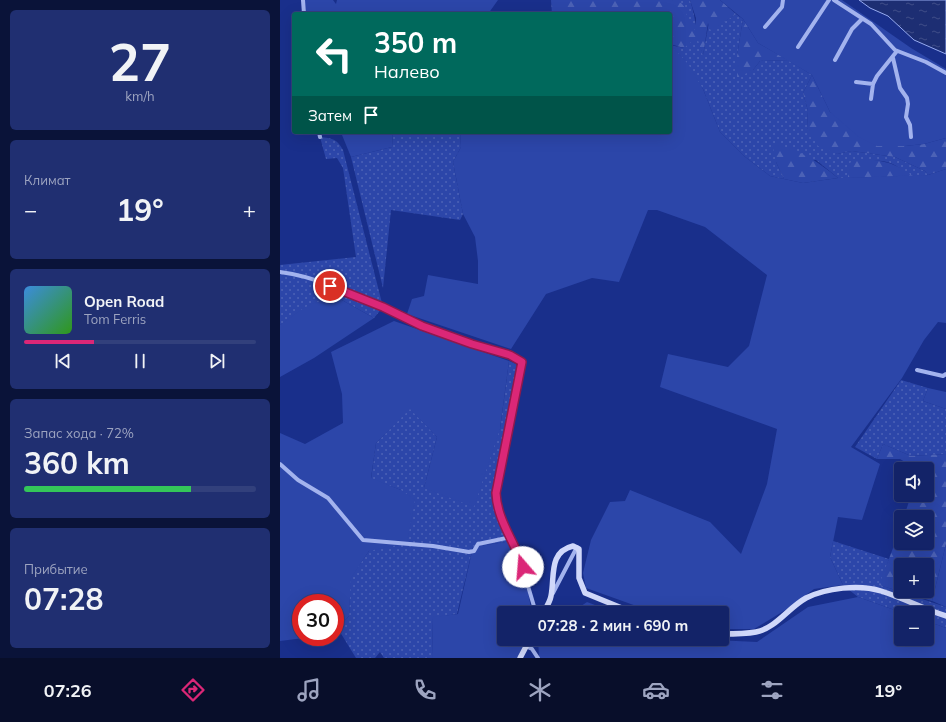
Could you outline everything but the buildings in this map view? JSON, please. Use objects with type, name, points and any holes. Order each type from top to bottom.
[{"type":"street","points":[[303,0],[304,12]]},
{"type":"street","points":[[765,27],[782,7],[783,0]]},
{"type":"street","points":[[798,47],[829,0]]},
{"type":"street","points":[[834,0],[881,33],[897,51],[926,62],[946,74]]},
{"type":"street","points":[[835,60],[852,29],[862,19]]},
{"type":"street","points":[[871,99],[873,84],[889,59],[893,58],[897,51]]},
{"type":"street","points":[[893,58],[900,88],[907,98],[908,104],[906,117],[910,125],[911,137]]},
{"type":"street","points":[[856,82],[873,84]]},
{"type":"street","points":[[280,272],[289,273],[330,286],[383,307],[422,326],[472,344],[510,355],[522,362],[496,493],[500,514],[520,558],[534,606]]},
{"type":"street","points":[[917,370],[943,376],[946,374]]},
{"type":"street","points":[[280,464],[298,480],[328,498],[362,540],[434,546],[468,552],[474,550],[478,544],[511,537]]},
{"type":"street","points":[[551,596],[555,561],[567,547],[577,547]]},
{"type":"street","points":[[546,606],[577,547]]},
{"type":"street","points":[[577,547],[579,554],[579,578],[585,593],[617,606]]},
{"type":"street","points":[[729,634],[756,632],[764,629],[806,599],[821,592],[840,589],[866,588],[881,591],[946,616]]},
{"type":"street","points":[[520,658],[526,646],[532,649],[538,658]]},
{"type":"green space","points":[[303,0],[333,0],[336,4],[337,0],[498,0],[489,12],[304,12]]},
{"type":"green space","points":[[551,0],[672,0],[681,3],[688,11],[685,18],[693,24],[696,34],[696,18],[690,0],[720,0],[736,14],[711,31],[708,23],[703,56],[697,37],[684,48],[672,45],[672,12],[552,12]]},
{"type":"green space","points":[[672,0],[690,0],[703,55],[709,22],[711,30],[736,14],[743,19],[737,56],[753,70],[760,61],[788,60],[812,75],[803,93],[808,111],[807,128],[837,154],[852,151],[895,157],[925,171],[928,175],[912,178],[896,166],[883,161],[876,161],[848,166],[848,178],[838,178],[816,160],[776,162],[784,179],[770,176],[744,156],[720,132],[703,89],[672,48],[672,45],[684,48],[685,18]]},
{"type":"green space","points":[[720,0],[842,0],[911,48],[946,69],[946,138],[924,144],[877,146],[859,137],[830,112],[812,75],[758,43],[743,19]]},
{"type":"green space","points":[[743,19],[758,43],[788,60],[760,61],[753,70],[737,78],[737,56]]},
{"type":"green space","points":[[672,46],[688,64],[703,89],[720,132],[744,156],[770,176],[803,183],[838,178],[928,175],[946,169],[946,323],[938,322],[924,340],[902,378],[851,447],[880,464],[862,520],[838,517],[830,557],[843,585],[814,589],[787,609],[754,629],[729,629],[729,606],[636,606],[586,588],[583,573],[591,540],[610,502],[625,501],[630,490],[710,522],[741,554],[767,484],[777,429],[660,387],[668,354],[728,367],[749,346],[767,275],[705,227],[657,210],[648,210],[619,282],[592,278],[546,294],[511,349],[407,314],[412,299],[424,296],[428,275],[478,284],[478,261],[475,237],[463,214],[453,162],[461,147],[460,134],[672,134]]},
{"type":"green space","points":[[812,75],[830,112],[905,146],[924,144],[946,138],[946,169],[928,175],[925,171],[895,157],[852,151],[837,154],[818,146],[807,128],[808,111],[803,93]]},
{"type":"green space","points":[[334,134],[393,134],[392,147],[351,157],[342,135]]},
{"type":"green space","points":[[393,134],[460,134],[461,147],[453,162],[463,214],[460,220],[391,210],[383,288],[351,157],[392,147]]},
{"type":"green space","points":[[320,137],[334,140],[339,143],[343,150],[383,307],[374,318],[340,299],[280,325],[280,265],[356,257],[343,168],[337,158],[326,159]]},
{"type":"green space","points":[[772,143],[807,156],[838,178],[803,183],[784,179],[776,162]]},
{"type":"green space","points":[[853,159],[884,162],[898,167],[913,176],[848,178],[848,166]]},
{"type":"green space","points":[[340,299],[374,318],[314,358],[280,377],[280,325],[313,303]]},
{"type":"green space","points":[[394,321],[509,361],[500,429],[474,507],[424,488],[437,437],[410,409],[376,443],[371,478],[401,490],[415,500],[407,543],[369,551],[351,578],[349,616],[344,621],[344,594],[292,594],[292,640],[280,641],[280,433],[305,444],[343,423],[342,394],[331,352]]},
{"type":"green space","points":[[509,361],[516,364],[518,373],[497,470],[494,493],[495,509],[500,522],[511,541],[473,547],[457,614],[433,618],[432,658],[384,658],[380,652],[375,658],[356,658],[344,638],[344,621],[349,616],[350,578],[369,551],[401,490],[371,479],[376,443],[410,408],[437,437],[424,488],[500,429]]},
{"type":"green space","points":[[901,380],[928,388],[923,401],[946,409],[946,454],[911,456],[883,444],[877,459],[855,447]]},
{"type":"green space","points":[[928,388],[946,392],[946,409],[923,401]]},
{"type":"green space","points":[[883,444],[911,456],[946,454],[946,544],[934,593],[934,558],[894,558],[894,590],[879,585],[894,545],[894,550],[934,550],[934,510],[906,510],[909,502],[934,502],[934,462],[905,462],[900,459],[877,459]]},
{"type":"green space","points":[[511,541],[528,592],[531,606],[497,606],[497,646],[523,646],[517,658],[432,658],[433,617],[458,614],[473,547]]},
{"type":"green space","points":[[833,541],[889,559],[880,585],[894,590],[894,598],[919,598],[946,607],[946,628],[934,624],[934,606],[894,606],[894,610],[858,597],[843,585],[830,557]]},
{"type":"green space","points":[[946,544],[946,607],[932,601],[934,598]]},
{"type":"green space","points":[[858,597],[894,610],[894,646],[934,646],[934,624],[946,628],[946,658],[539,657],[538,646],[729,646],[729,641],[757,642],[808,607]]},
{"type":"green space","points":[[922,598],[933,598],[932,601]]},
{"type":"green space","points":[[587,602],[598,606],[581,606]]},
{"type":"water","points":[[859,0],[946,0],[946,54],[914,40],[888,16],[870,8]]},
{"type":"route","points":[[330,286],[383,307],[422,326],[487,349],[510,355],[522,362],[515,405],[500,471],[496,501],[507,530],[517,549],[523,567]]}]
